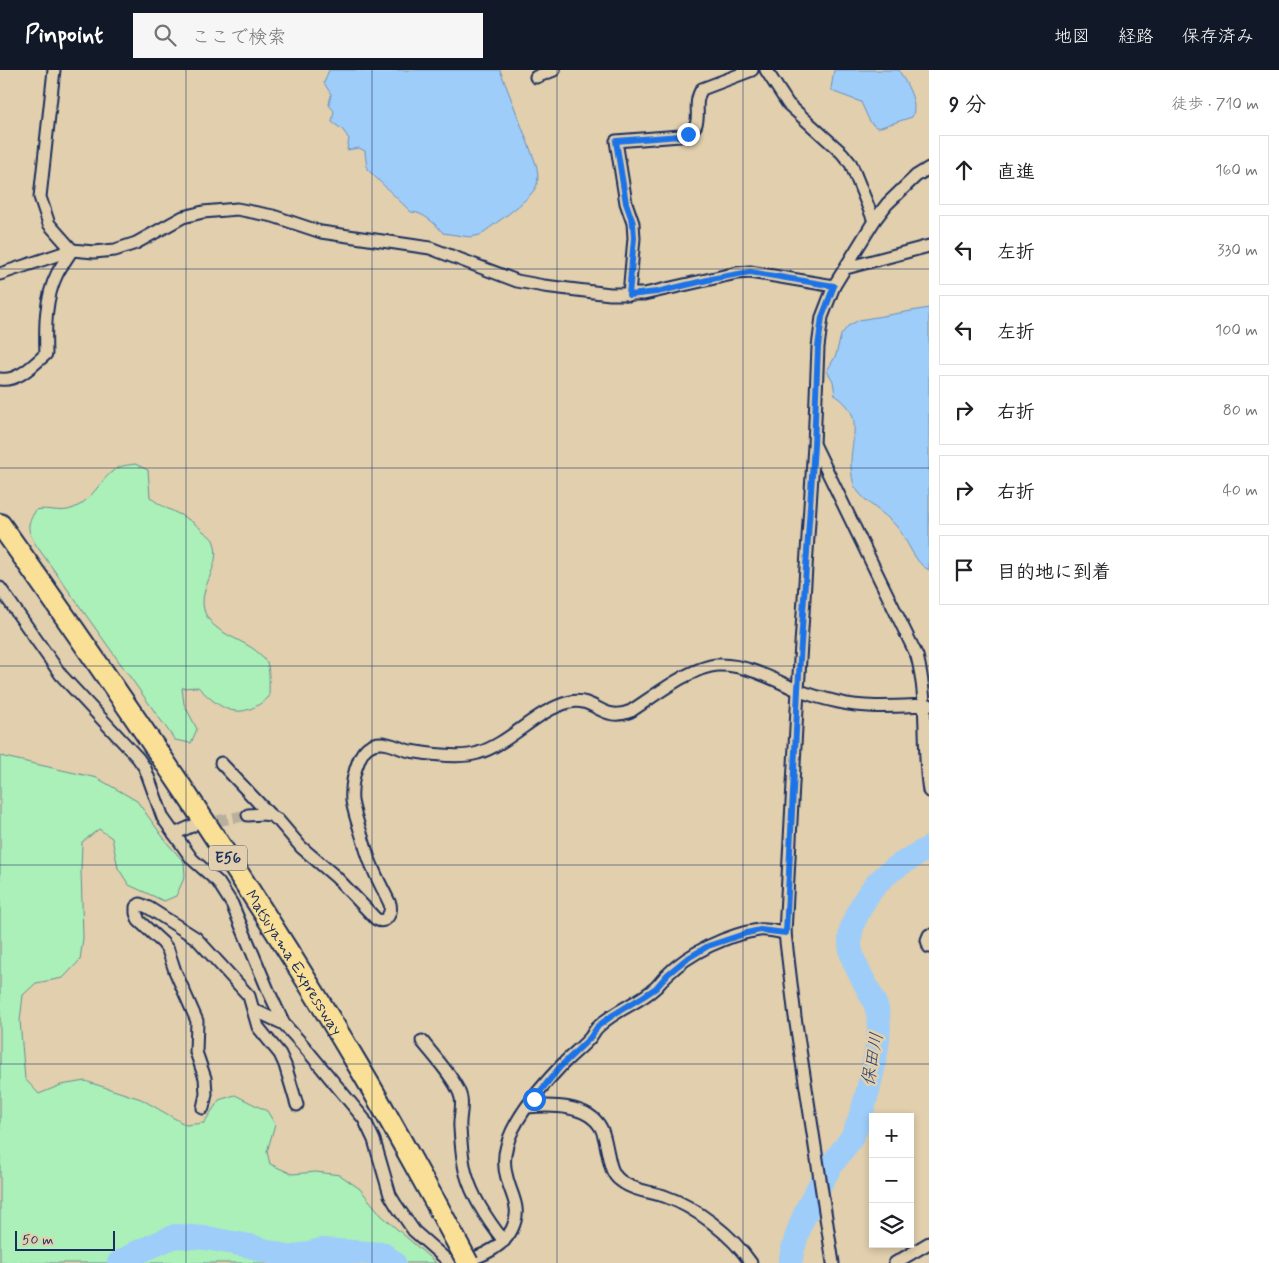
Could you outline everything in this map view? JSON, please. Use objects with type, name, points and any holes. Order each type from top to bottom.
[{"type":"highway","name":"Matsuyama Expressway","points":[[0,524],[104,672],[268,921],[359,1067],[438,1204],[468,1263]]},
{"type":"street","points":[[54,70],[40,197],[49,224],[72,250]]},
{"type":"street","points":[[536,77],[554,70]]},
{"type":"street","points":[[629,295],[634,238],[633,223],[626,203],[616,141],[688,134],[695,128],[698,119],[698,96],[702,90],[752,70]]},
{"type":"street","points":[[766,70],[788,104],[842,153],[850,164],[874,221]]},
{"type":"street","points":[[833,1263],[795,1017],[786,933],[818,347],[822,317],[834,286],[874,221],[887,204],[910,182],[929,168]]},
{"type":"street","points":[[0,274],[72,250],[94,252],[115,250],[136,243],[183,217],[203,212],[237,209],[273,216],[321,232],[430,248],[517,280],[544,286],[629,295],[657,292],[750,272],[834,286]]},
{"type":"street","points":[[846,268],[929,246]]},
{"type":"street","points":[[0,379],[10,380],[17,377],[46,354],[44,328],[51,290],[57,274],[72,250]]},
{"type":"street","points":[[814,445],[917,656],[927,705],[929,791]]},
{"type":"street","points":[[0,588],[61,675],[142,763],[163,818],[192,859],[218,882],[225,892],[284,1024],[364,1119],[374,1140],[390,1195],[414,1232],[448,1261],[453,1262],[480,1257],[504,1241],[512,1230],[516,1218],[517,1205],[507,1179],[505,1163],[507,1145],[519,1117],[560,1067],[590,1038],[598,1026],[656,988],[668,974],[685,960],[708,946],[760,930],[786,933]]},
{"type":"street","points":[[0,603],[17,612]]},
{"type":"street","points":[[221,763],[270,815],[278,820],[301,847],[336,877],[376,919],[384,921],[391,910],[390,904],[372,867],[352,802],[352,788],[358,762],[363,751],[369,746],[386,743],[411,751],[445,755],[464,756],[478,753],[564,704],[573,702],[584,703],[594,705],[606,713],[622,715],[697,670],[717,665],[734,666],[782,682],[798,690],[839,702],[927,705]]},
{"type":"street","points":[[248,815],[270,815]]},
{"type":"street","points":[[174,834],[192,826]]},
{"type":"street","points":[[203,1108],[206,1094],[205,1078],[196,1052],[197,1021],[168,950],[139,921],[136,907],[140,904],[196,938],[249,996],[258,1027],[280,1054],[285,1064],[297,1105]]},
{"type":"street","points":[[929,935],[927,940],[929,947]]},
{"type":"street","points":[[254,1010],[284,1024]]},
{"type":"street","points":[[422,1041],[457,1086],[461,1097],[462,1156],[466,1174],[474,1195],[488,1221],[504,1241]]},
{"type":"street","points":[[528,1107],[545,1105],[562,1107],[581,1111],[592,1118],[601,1128],[611,1168],[621,1182],[681,1203],[724,1233],[751,1263]]},
{"type":"street","points":[[895,1263],[929,1243]]},
{"type":"green space","points":[[135,464],[148,470],[150,497],[191,521],[213,540],[216,550],[215,560],[203,598],[203,607],[207,617],[220,630],[254,649],[261,655],[268,666],[269,697],[259,705],[249,709],[232,710],[215,702],[198,687],[182,688],[184,704],[197,729],[191,743],[175,740],[36,545],[29,531],[29,524],[36,510],[69,510],[74,508],[87,499],[114,470],[122,466]]},
{"type":"green space","points":[[0,756],[97,778],[137,801],[168,844],[184,862],[185,876],[176,896],[164,901],[129,885],[118,868],[112,838],[99,829],[82,842],[83,938],[80,960],[63,978],[36,983],[23,995],[20,1021],[25,1079],[39,1094],[61,1085],[85,1081],[141,1099],[186,1125],[204,1123],[219,1100],[235,1095],[267,1111],[275,1124],[267,1152],[270,1164],[292,1174],[316,1172],[340,1175],[360,1189],[382,1216],[436,1263],[0,1263]]},
{"type":"water","points":[[329,70],[500,70],[536,164],[538,182],[536,187],[518,206],[480,235],[470,237],[443,233],[425,216],[411,212],[367,169],[365,151],[359,148],[347,150],[349,139],[343,130],[332,122],[334,111],[329,105],[331,94],[324,83]]},
{"type":"water","points":[[834,70],[899,70],[913,99],[914,111],[912,117],[878,128],[873,125],[861,102],[834,92],[831,89]]},
{"type":"water","points":[[929,308],[929,570],[915,557],[897,527],[864,498],[855,487],[851,468],[853,419],[845,403],[835,395],[833,381],[827,371],[836,355],[841,335],[848,326],[859,320]]},
{"type":"waterway","name":"保田川","points":[[790,1263],[801,1224],[811,1201],[831,1166],[851,1139],[857,1126],[868,1092],[878,1042],[879,1023],[877,1009],[857,968],[850,947],[853,924],[859,909],[874,887],[903,862],[929,848]]},
{"type":"waterway","name":"保田川","points":[[119,1263],[138,1252],[175,1236],[206,1238],[250,1246],[290,1258],[322,1250],[383,1254],[394,1263]]},
{"type":"tunnel","points":[[201,824],[248,815]]},
{"type":"route","points":[[534,1099],[560,1067],[590,1038],[598,1026],[656,988],[668,974],[685,960],[708,946],[747,933],[760,930],[786,933],[818,347],[822,317],[834,286],[750,272],[737,273],[657,292],[629,295],[634,238],[633,223],[626,203],[616,141],[688,134]]}]
